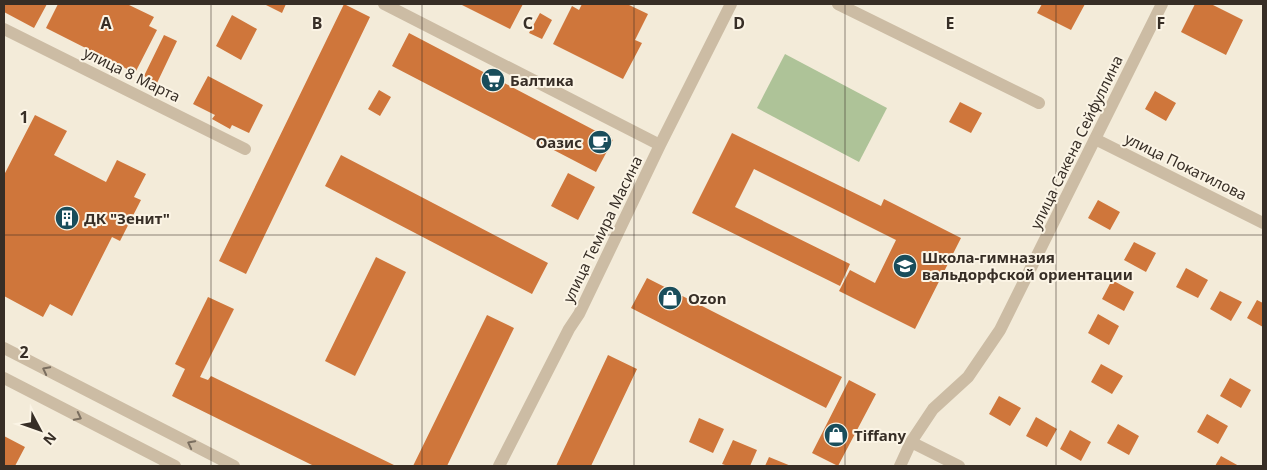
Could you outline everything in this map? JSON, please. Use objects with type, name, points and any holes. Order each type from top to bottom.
[{"type":"street","points":[[384,4],[660,145]]},
{"type":"street","name":"улица Темира Масина","points":[[499,466],[569,329],[579,314],[660,145],[731,4]]},
{"type":"street","points":[[838,4],[1039,103]]},
{"type":"street","name":"улица Сакена Сейфуллина","points":[[900,466],[911,442],[933,409],[968,377],[1000,330],[1162,4]]},
{"type":"street","name":"улица 8 Марта","points":[[4,29],[246,149]]},
{"type":"street","name":"улица Покатилова","points":[[1095,139],[1263,223]]},
{"type":"street","points":[[4,348],[234,466]]},
{"type":"street","points":[[4,378],[157,462],[175,466]]},
{"type":"street","points":[[911,442],[959,466]]},
{"type":"green space","points":[[785,54],[887,108],[859,162],[757,108]]},
{"type":"building","points":[[4,4],[47,4],[34,28],[4,12]]},
{"type":"building","points":[[58,4],[127,4],[154,17],[149,26],[157,30],[135,73],[46,28]]},
{"type":"building","points":[[264,4],[286,4],[282,13]]},
{"type":"building","points":[[344,4],[370,17],[246,274],[219,261]]},
{"type":"building","points":[[460,4],[523,4],[510,29]]},
{"type":"building","points":[[582,4],[627,4],[648,14],[635,40],[642,43],[623,79],[553,44],[572,6],[579,10]]},
{"type":"building","points":[[1042,4],[1085,4],[1071,30],[1037,13]]},
{"type":"building","points":[[1195,4],[1211,4],[1243,20],[1226,55],[1181,32]]},
{"type":"building","points":[[540,13],[552,20],[542,39],[529,33]]},
{"type":"building","points":[[232,15],[257,29],[241,60],[216,46]]},
{"type":"building","points":[[409,33],[613,140],[596,172],[392,66]]},
{"type":"building","points":[[164,35],[177,41],[157,83],[144,76]]},
{"type":"building","points":[[208,76],[263,105],[249,133],[232,125],[230,129],[212,119],[215,115],[193,104]]},
{"type":"building","points":[[379,90],[391,97],[380,116],[368,109]]},
{"type":"building","points":[[1155,91],[1176,103],[1166,121],[1145,109]]},
{"type":"building","points":[[960,102],[982,113],[971,133],[949,122]]},
{"type":"building","name":"ДК \"Зенит\"","points":[[35,115],[67,131],[54,155],[106,182],[117,160],[146,174],[134,197],[141,200],[120,241],[112,237],[72,316],[50,304],[43,317],[4,296],[4,175]]},
{"type":"building","points":[[732,133],[881,206],[884,199],[961,238],[915,329],[839,291],[850,270],[875,283],[896,240],[754,169],[735,207],[850,264],[840,286],[692,213]]},
{"type":"building","points":[[341,155],[548,263],[532,294],[325,186]]},
{"type":"building","points":[[568,173],[595,187],[578,220],[551,206]]},
{"type":"building","points":[[1098,200],[1120,212],[1110,230],[1088,218]]},
{"type":"building","points":[[1134,242],[1156,253],[1146,272],[1124,260]]},
{"type":"building","points":[[376,257],[406,272],[355,376],[325,361]]},
{"type":"building","points":[[1186,268],[1208,280],[1198,298],[1176,287]]},
{"type":"building","points":[[647,278],[842,377],[826,408],[631,308]]},
{"type":"building","points":[[1112,280],[1134,292],[1124,311],[1102,299]]},
{"type":"building","points":[[1220,291],[1242,302],[1231,321],[1210,309]]},
{"type":"building","points":[[208,297],[234,309],[200,377],[208,380],[211,376],[396,466],[314,466],[172,396],[185,369],[175,364]]},
{"type":"building","points":[[1257,300],[1263,303],[1263,327],[1247,318]]},
{"type":"building","points":[[1098,314],[1119,326],[1109,345],[1088,333]]},
{"type":"building","points":[[487,315],[514,328],[447,466],[413,466]]},
{"type":"building","points":[[608,355],[637,369],[591,466],[556,466]]},
{"type":"building","points":[[1101,364],[1123,376],[1112,394],[1091,382]]},
{"type":"building","points":[[1230,378],[1251,390],[1241,408],[1220,396]]},
{"type":"building","points":[[849,380],[876,394],[838,466],[812,453]]},
{"type":"building","points":[[999,396],[1021,408],[1010,426],[989,414]]},
{"type":"building","points":[[1207,414],[1228,426],[1218,444],[1197,432]]},
{"type":"building","points":[[1036,417],[1057,429],[1047,447],[1026,436]]},
{"type":"building","points":[[699,418],[724,429],[713,453],[689,442]]},
{"type":"building","points":[[1118,424],[1139,436],[1129,455],[1107,443]]},
{"type":"building","points":[[1070,430],[1091,442],[1081,461],[1060,449]]},
{"type":"building","points":[[4,436],[25,447],[15,466],[4,466]]},
{"type":"building","points":[[733,440],[757,450],[750,466],[728,466],[722,464]]},
{"type":"building","points":[[1221,456],[1239,466],[1215,466]]},
{"type":"building","points":[[769,457],[791,466],[765,466]]},
{"type":"place","name":"Балтика","points":[[493,80]]},
{"type":"place","name":"Оазис","points":[[600,142]]},
{"type":"place","name":"ДК \"Зенит\"","points":[[67,218]]},
{"type":"place","name":"Школа-гимназия вальдорфской ориентации","points":[[905,266]]},
{"type":"place","name":"Ozon","points":[[670,298]]},
{"type":"place","name":"Tiffany","points":[[836,435]]}]
